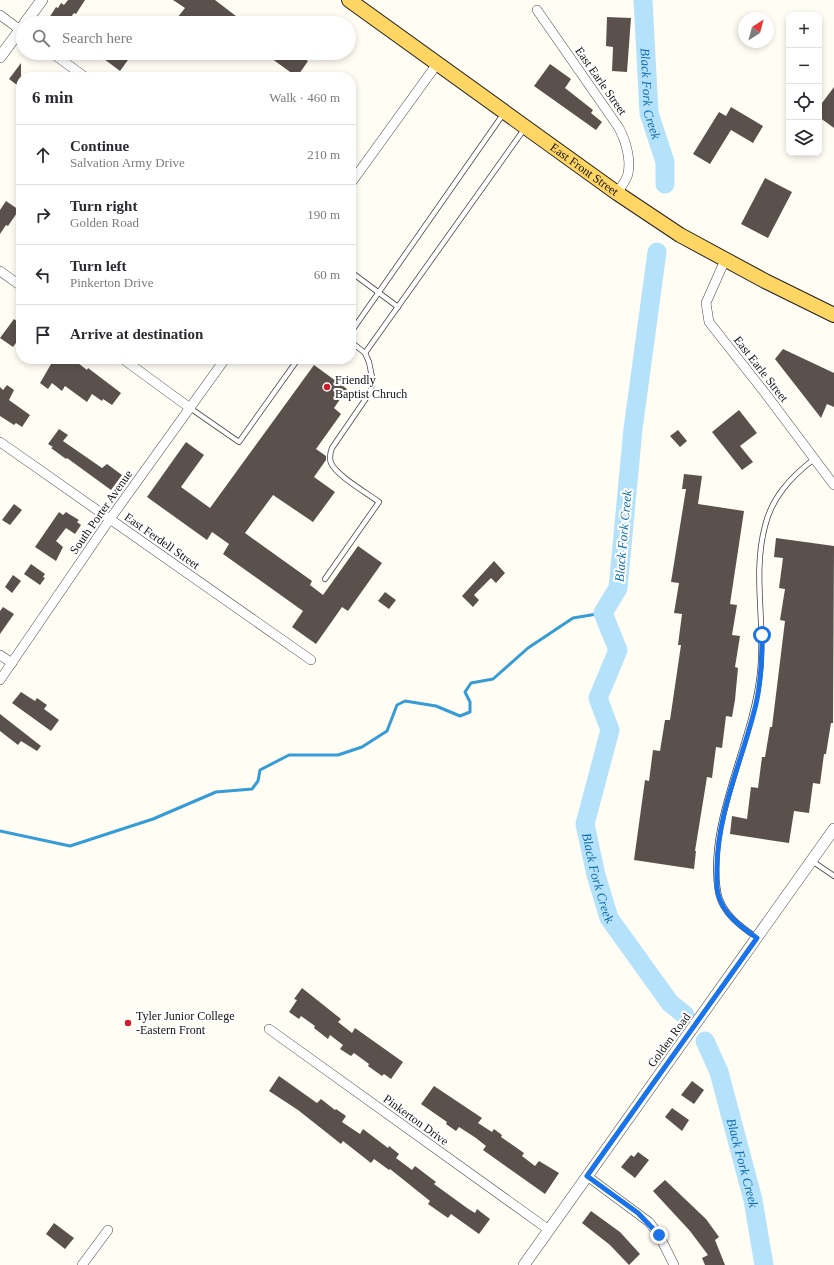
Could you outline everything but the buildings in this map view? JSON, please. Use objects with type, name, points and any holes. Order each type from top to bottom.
[{"type":"main road","name":"East Front Street","points":[[349,0],[617,193],[680,235],[725,260],[834,315]]},
{"type":"street","points":[[31,16],[42,0]]},
{"type":"street","name":"East Earle Street","points":[[537,10],[615,121],[623,136],[627,152],[628,174],[617,193]]},
{"type":"street","points":[[0,15],[16,24]]},
{"type":"street","points":[[0,57],[16,37]]},
{"type":"street","points":[[62,60],[78,72]]},
{"type":"street","points":[[356,176],[437,64]]},
{"type":"street","name":"East Earle Street","points":[[725,260],[706,303],[710,322],[766,393],[834,485]]},
{"type":"street","points":[[0,271],[16,282]]},
{"type":"street","points":[[130,364],[190,408]]},
{"type":"street","name":"South Porter Avenue","points":[[0,680],[110,519],[221,364]]},
{"type":"street","name":"East Ferdell Street","points":[[0,442],[311,660]]},
{"type":"street","points":[[0,655],[12,663]]},
{"type":"street","name":"Golden Road","points":[[524,1265],[834,829]]},
{"type":"street","name":"Pinkerton Drive","points":[[269,1029],[549,1230]]},
{"type":"street","points":[[587,1176],[649,1222],[659,1235],[674,1265]]},
{"type":"street","points":[[82,1265],[108,1230]]},
{"type":"lane","points":[[356,325],[504,112]]},
{"type":"lane","points":[[365,353],[526,127]]},
{"type":"lane","points":[[356,276],[398,307]]},
{"type":"lane","points":[[325,579],[379,502],[339,472],[332,465],[330,458],[332,448],[371,391],[372,377],[365,353],[356,346]]},
{"type":"lane","points":[[190,408],[238,442],[294,364]]},
{"type":"lane","points":[[757,938],[735,922],[720,898],[717,887],[718,844],[756,704],[760,674],[762,635],[758,569],[765,526],[773,504],[782,489],[792,477],[814,459]]},
{"type":"lane","points":[[811,860],[834,876]]},
{"type":"waterway","name":"Black Fork Creek","points":[[643,0],[649,113],[665,162],[665,184]]},
{"type":"waterway","name":"Black Fork Creek","points":[[657,252],[633,429],[618,588],[603,613],[618,650],[598,698],[610,730],[585,824],[596,875],[609,918],[670,1003],[685,1015]]},
{"type":"waterway","points":[[0,831],[70,846],[153,819],[216,792],[252,789],[258,781],[260,770],[289,755],[338,755],[362,747],[387,731],[397,705],[405,701],[436,706],[460,716],[470,712],[470,702],[465,692],[471,683],[493,679],[528,648],[573,618],[603,613]]},
{"type":"waterway","name":"Black Fork Creek","points":[[705,1041],[719,1072],[753,1200],[764,1265]]},
{"type":"place","name":"Friendly Baptist Chruch","points":[[327,387]]},
{"type":"place","name":"Tyler Junior College -Eastern Front","points":[[128,1023]]},
{"type":"route","points":[[659,1235],[649,1222],[587,1176],[757,938],[735,922],[721,902],[717,887],[717,858],[718,844],[726,810],[756,704],[760,674],[762,635]]}]
